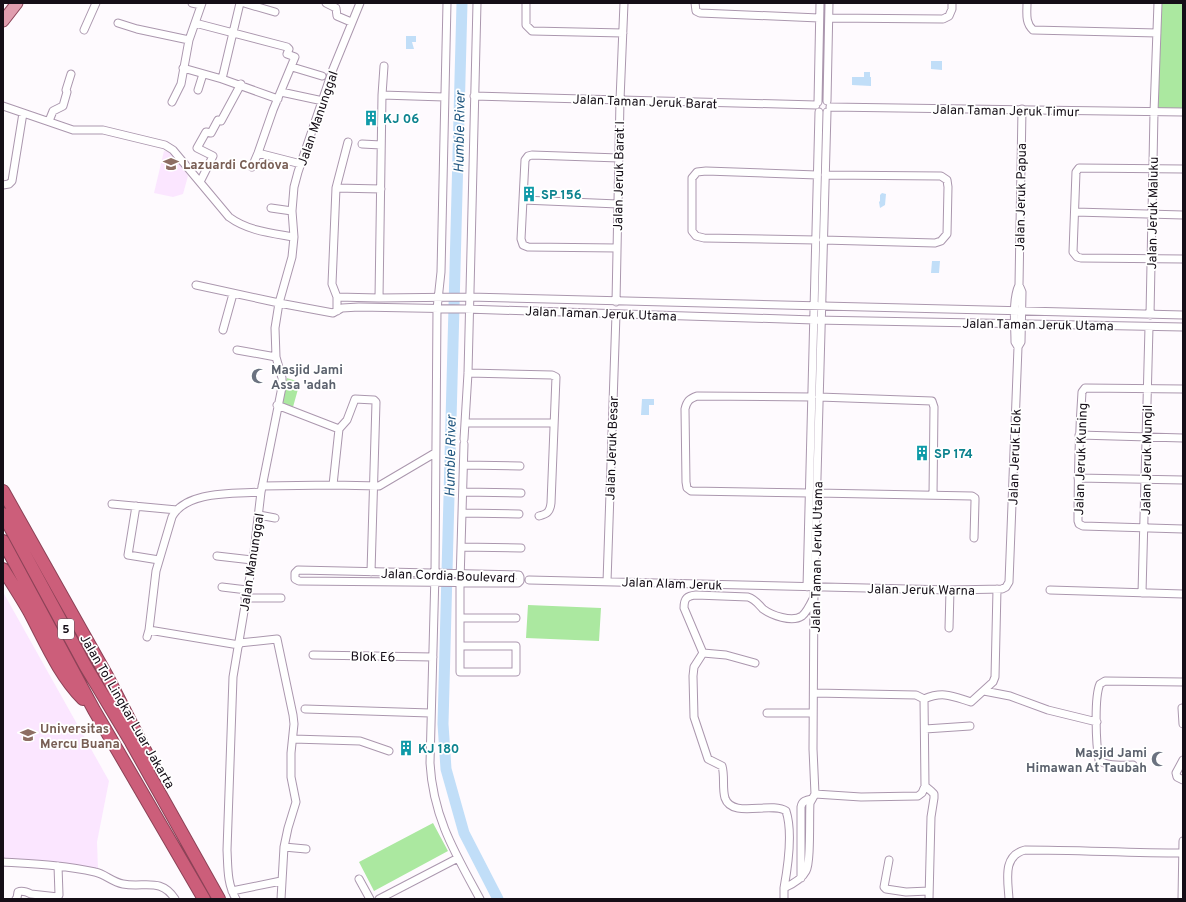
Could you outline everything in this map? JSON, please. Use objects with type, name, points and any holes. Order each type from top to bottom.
[{"type":"highway","points":[[3,491],[107,676],[159,779],[163,800]]},
{"type":"highway","name":"Jalan Tol Lingkar Luar Jakarta","points":[[3,514],[86,667],[131,742],[219,899]]},
{"type":"highway","name":"Jalan Tol Lingkar Luar Jakarta","points":[[3,541],[94,710],[204,899]]},
{"type":"highway","points":[[3,569],[74,690],[94,710]]},
{"type":"main road","points":[[3,21],[17,3]]},
{"type":"street","points":[[84,30],[96,3]]},
{"type":"street","points":[[172,102],[181,84],[188,40],[201,4],[192,3]]},
{"type":"street","points":[[222,79],[230,53],[232,34],[240,3]]},
{"type":"street","points":[[244,3],[275,12]]},
{"type":"street","points":[[326,3],[336,8],[337,16],[351,22]]},
{"type":"street","name":"Jalan Manunggal","points":[[236,899],[228,876],[227,850],[233,677],[262,489],[282,387],[282,378],[276,357],[275,328],[278,303],[284,289],[292,257],[294,237],[292,211],[294,187],[333,69],[360,3]]},
{"type":"street","points":[[447,3],[441,272],[437,309],[436,453],[438,573],[430,713],[430,763],[433,791],[444,829],[480,899]]},
{"type":"street","points":[[460,646],[516,646],[516,672],[460,672],[458,574],[461,547],[464,441],[468,373],[466,298],[477,3]]},
{"type":"street","points":[[526,3],[526,25],[532,31],[623,33]]},
{"type":"street","name":"Jalan Jeruk Barat I","points":[[616,302],[620,100],[624,3]]},
{"type":"street","points":[[695,3],[696,10],[700,14],[819,18]]},
{"type":"street","name":"Jalan Taman Jeruk Utama","points":[[816,397],[814,306],[820,3]]},
{"type":"street","name":"Jalan Taman Jeruk Utama","points":[[813,797],[814,596],[811,587],[816,397],[822,306],[828,107],[829,3]]},
{"type":"street","points":[[829,18],[943,19],[949,16],[952,9],[952,3]]},
{"type":"street","points":[[1027,3],[1027,21],[1033,30],[1157,33]]},
{"type":"street","name":"Jalan Jeruk Maluku","points":[[1150,315],[1154,112],[1158,3]]},
{"type":"street","points":[[195,23],[286,48],[288,49],[287,54],[295,56],[252,167]]},
{"type":"street","points":[[118,24],[188,40]]},
{"type":"street","points":[[379,298],[382,95],[384,66]]},
{"type":"street","points":[[292,67],[322,76]]},
{"type":"street","points":[[184,68],[241,84],[278,99]]},
{"type":"street","points":[[49,121],[54,111],[63,106],[71,74]]},
{"type":"street","points":[[198,90],[203,74]]},
{"type":"street","points":[[200,182],[213,156],[197,148],[206,132],[211,134],[218,120],[221,121],[241,84]]},
{"type":"street","points":[[281,92],[323,102]]},
{"type":"street","points":[[382,95],[444,97]]},
{"type":"street","name":"Jalan Taman Jeruk Barat","points":[[474,96],[817,106]]},
{"type":"street","points":[[822,100],[828,107],[821,113],[817,106],[822,100]]},
{"type":"street","points":[[3,106],[73,130],[103,130],[165,145],[173,150],[229,217],[251,229],[294,237]]},
{"type":"street","name":"Jalan Taman Jeruk Timur","points":[[828,107],[1183,112]]},
{"type":"street","name":"Jalan Jeruk Papua","points":[[1018,323],[1019,309],[1016,292],[1019,285],[1022,109]]},
{"type":"street","points":[[3,185],[9,184],[12,180],[23,113]]},
{"type":"street","points":[[337,311],[337,297],[332,284],[336,188],[348,142]]},
{"type":"street","points":[[362,144],[381,145]]},
{"type":"street","points":[[258,153],[301,164]]},
{"type":"street","points":[[617,248],[528,246],[523,245],[521,239],[525,160],[528,156],[619,158]]},
{"type":"street","points":[[1183,169],[1079,168],[1076,172],[1074,252],[1077,257],[1183,259]]},
{"type":"street","points":[[816,240],[704,238],[696,236],[692,231],[692,178],[697,172],[706,171],[817,175]]},
{"type":"street","points":[[823,240],[935,243],[940,241],[947,234],[948,203],[947,180],[941,176],[825,175]]},
{"type":"street","points":[[336,188],[381,189]]},
{"type":"street","points":[[523,200],[618,204]]},
{"type":"street","points":[[271,208],[292,211]]},
{"type":"street","points":[[1075,212],[1183,214]]},
{"type":"street","name":"Jalan Taman Jeruk Utama","points":[[196,285],[233,294],[333,313],[342,308],[359,307],[814,320],[1183,327]]},
{"type":"street","points":[[223,330],[233,294]]},
{"type":"street","name":"Jalan Taman Jeruk Utama","points":[[337,297],[466,298],[1019,309],[1150,315],[1183,315]]},
{"type":"street","points":[[707,316],[708,304]]},
{"type":"street","name":"Jalan Jeruk Besar","points":[[607,582],[616,314]]},
{"type":"street","name":"Jalan Jeruk Elok","points":[[997,590],[1008,585],[1010,568],[1018,347],[1015,342],[1018,323]]},
{"type":"street","name":"Jalan Jeruk Mungil","points":[[1142,593],[1149,327]]},
{"type":"street","points":[[237,350],[276,357]]},
{"type":"street","points":[[468,373],[556,376],[550,509],[546,514],[539,516]]},
{"type":"street","name":"Jalan Jeruk Kuning","points":[[1183,389],[1085,388],[1082,392],[1078,478],[1078,521],[1079,524],[1083,526],[1183,529]]},
{"type":"street","points":[[933,495],[934,407],[932,401],[816,397],[697,396],[690,398],[686,403],[686,482],[687,488],[691,491],[972,496],[975,498],[974,538]]},
{"type":"street","points":[[333,485],[339,429],[347,420],[355,398],[374,400],[376,402],[370,572]]},
{"type":"street","points":[[278,405],[339,429]]},
{"type":"street","points":[[465,423],[554,423]]},
{"type":"street","points":[[1079,435],[1183,438]]},
{"type":"street","points":[[280,899],[284,847],[296,802],[291,777],[293,715],[277,639],[239,644],[148,634],[154,582],[172,517],[177,510],[192,500],[203,497],[262,489],[333,485],[372,486],[384,484],[436,453]]},
{"type":"street","points":[[464,464],[520,466]]},
{"type":"street","points":[[1078,478],[1183,480]]},
{"type":"street","points":[[463,492],[521,493]]},
{"type":"street","points":[[112,504],[177,510]]},
{"type":"street","points":[[136,506],[128,555],[159,560]]},
{"type":"street","points":[[462,513],[519,514]]},
{"type":"street","points":[[259,515],[275,518]]},
{"type":"street","points":[[461,547],[522,548]]},
{"type":"street","points":[[217,556],[252,560]]},
{"type":"street","name":"Jalan Cordia Boulevard","points":[[298,570],[370,572],[518,575],[520,577],[520,581],[518,583],[299,581],[295,579],[296,571],[298,570]]},
{"type":"street","name":"Jalan Alam Jeruk","points":[[529,580],[811,587]]},
{"type":"street","points":[[222,587],[247,590]]},
{"type":"street","name":"Jalan Jeruk Warna","points":[[811,587],[997,590]]},
{"type":"street","points":[[950,590],[950,628]]},
{"type":"street","points":[[924,699],[938,694],[945,694],[971,702],[993,682],[995,677],[997,590]]},
{"type":"street","points":[[1050,590],[1183,594]]},
{"type":"street","points":[[703,653],[684,608],[684,602],[686,597],[689,595],[748,597],[755,600],[765,610],[788,619],[802,616],[814,596]]},
{"type":"street","points":[[246,598],[281,598]]},
{"type":"street","points":[[460,618],[516,618]]},
{"type":"street","points":[[703,653],[726,655],[755,663]]},
{"type":"street","points":[[703,653],[694,667],[694,717],[708,759],[722,766],[725,798],[728,803],[735,808],[778,807],[786,811],[788,817],[789,854],[784,888],[784,899]]},
{"type":"street","name":"Blok E6","points":[[314,655],[433,657]]},
{"type":"street","points":[[1133,765],[1112,765],[1103,763],[1099,760],[1097,751],[1097,690],[1100,684],[1106,681],[1183,682]]},
{"type":"street","points":[[984,691],[1010,696],[1048,710],[1097,722]]},
{"type":"street","points":[[814,693],[916,694],[924,699]]},
{"type":"street","points":[[784,888],[800,878],[801,804],[805,800],[813,797],[918,796],[922,793],[925,786],[924,699]]},
{"type":"street","points":[[1182,708],[1183,724]]},
{"type":"street","points":[[304,709],[430,713]]},
{"type":"street","points":[[767,713],[813,714]]},
{"type":"street","points":[[925,729],[970,726]]},
{"type":"street","points":[[293,739],[360,741],[388,751]]},
{"type":"street","points":[[1183,760],[1176,772],[1177,777],[1183,780]]},
{"type":"street","points":[[889,860],[884,886],[886,889],[929,895],[931,817],[934,794],[925,786]]},
{"type":"street","points":[[1182,899],[1183,843]]},
{"type":"street","points":[[284,847],[306,849]]},
{"type":"street","points":[[1009,899],[1009,865],[1015,854],[1020,851],[1077,850],[1140,853],[1183,853]]},
{"type":"street","points":[[379,899],[458,858]]},
{"type":"street","points":[[3,862],[58,866],[97,872],[123,884],[157,885],[164,887],[171,892],[175,899]]},
{"type":"street","points":[[14,899],[19,891],[58,897],[58,866]]},
{"type":"street","points":[[359,879],[370,899]]},
{"type":"street","points":[[232,891],[281,880]]},
{"type":"shaded area","name":"Lazuardi Cordova","points":[[164,151],[173,153],[188,176],[183,194],[173,197],[154,193]]},
{"type":"shaded area","name":"Universitas Mercu Buana","points":[[3,592],[109,781],[97,842],[98,869],[3,864]]},
{"type":"green space","points":[[1160,3],[1183,3],[1183,111],[1158,111]]},
{"type":"green space","points":[[287,378],[300,382],[293,407],[279,403]]},
{"type":"green space","points":[[528,605],[601,608],[599,641],[526,638]]},
{"type":"green space","points":[[433,823],[448,851],[374,891],[359,862]]},
{"type":"water","points":[[406,36],[416,36],[416,42],[412,42],[414,49],[406,49]]},
{"type":"water","points":[[931,61],[942,61],[942,70],[931,69]]},
{"type":"water","points":[[864,72],[870,72],[871,86],[852,85],[852,77],[864,77]]},
{"type":"water","points":[[882,193],[886,194],[885,205],[880,208],[879,202],[880,195]]},
{"type":"water","points":[[932,261],[940,261],[939,273],[931,273]]},
{"type":"water","points":[[642,399],[654,399],[654,405],[649,405],[649,415],[641,415]]},
{"type":"waterway","name":"Humble River","points":[[462,3],[443,724],[446,769],[464,833],[498,899]]},
{"type":"place","name":"KJ 06","points":[[371,118]]},
{"type":"place","name":"Lazuardi Cordova","points":[[171,164]]},
{"type":"place","name":"SP 156","points":[[529,194]]},
{"type":"place","name":"Masjid Jami Assa 'adah","points":[[259,376]]},
{"type":"place","name":"SP 174","points":[[922,453]]},
{"type":"place","name":"Universitas Mercu Buana","points":[[28,735]]},
{"type":"place","name":"KJ 180","points":[[406,748]]},
{"type":"place","name":"Masjid Jami Himawan At Taubah","points":[[1159,759]]}]
